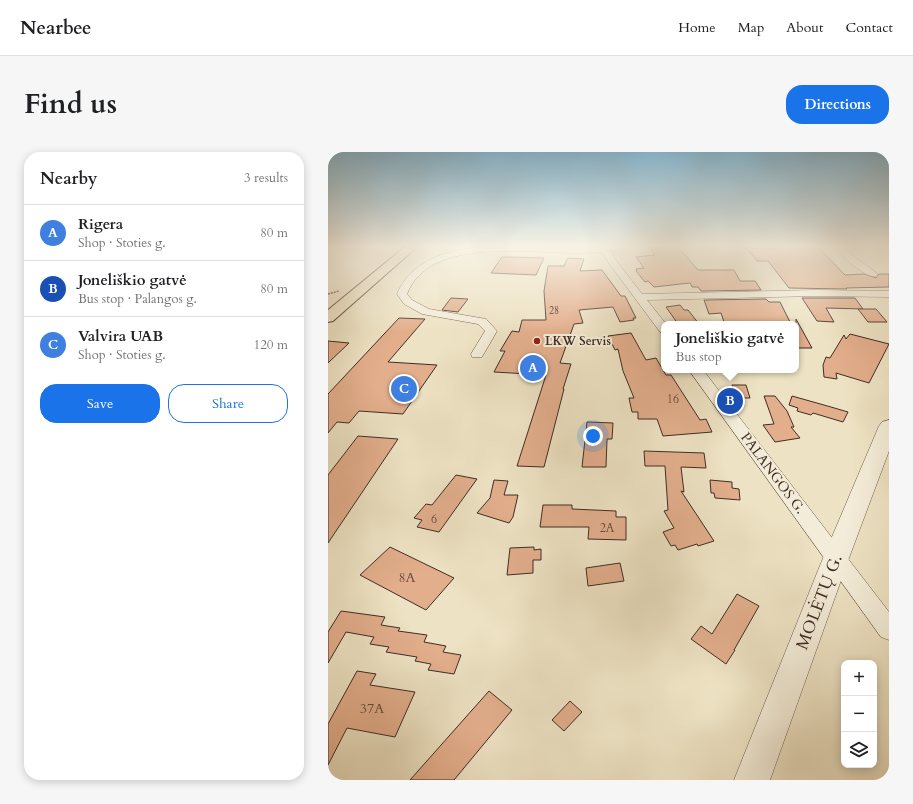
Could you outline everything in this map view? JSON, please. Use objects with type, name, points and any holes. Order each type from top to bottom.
[{"type":"highway","points":[[328,318],[378,275]]},
{"type":"street","points":[[414,275],[408,281],[402,294],[408,302],[426,312],[482,321],[491,331],[477,354]]},
{"type":"street","points":[[623,275],[661,325]]},
{"type":"street","points":[[639,297],[815,293],[889,294]]},
{"type":"street","name":"PALANGOS G.","points":[[698,373],[889,630]]},
{"type":"street","name":"MOLĖTŲ G.","points":[[752,780],[836,558],[889,426]]},
{"type":"building","points":[[547,275],[606,275],[621,296],[625,296],[636,318],[633,318],[634,320],[620,322],[613,307],[579,310],[583,323],[574,324],[560,363],[571,364],[563,389],[544,467],[517,466],[546,375],[494,372],[505,351],[500,351],[512,331],[519,332],[522,320],[546,320],[544,291]]},
{"type":"building","points":[[640,275],[737,275],[740,281],[755,281],[761,290],[701,291],[698,287],[692,287],[690,283],[654,287],[648,281],[645,282]]},
{"type":"building","points":[[779,275],[868,275],[876,278],[878,275],[889,275],[889,287],[846,288],[847,289],[789,288]]},
{"type":"building","points":[[451,298],[468,299],[458,312],[442,310]]},
{"type":"building","points":[[802,298],[855,298],[863,309],[826,308],[834,322],[817,321]]},
{"type":"building","points":[[766,299],[769,302],[780,302],[790,321],[724,321],[721,313],[709,314],[704,300]]},
{"type":"building","points":[[680,305],[684,310],[688,310],[697,321],[676,321],[666,307]]},
{"type":"building","points":[[858,309],[876,309],[887,322],[868,322]]},
{"type":"building","points":[[399,318],[425,319],[388,362],[437,365],[403,414],[359,411],[349,423],[337,422],[328,433],[328,394]]},
{"type":"building","points":[[799,324],[812,348],[799,348]]},
{"type":"building","points":[[631,333],[646,360],[656,358],[661,366],[661,373],[671,375],[700,420],[706,419],[712,432],[663,436],[657,419],[638,419],[638,412],[632,412],[629,398],[634,398],[623,371],[618,349],[615,350],[608,336]]},
{"type":"building","points":[[850,334],[889,344],[869,383],[836,373],[837,379],[824,377],[823,365],[826,357],[830,358],[844,335],[846,339]]},
{"type":"building","points":[[328,341],[349,343],[328,363]]},
{"type":"building","points":[[732,385],[746,385],[750,398],[736,398]]},
{"type":"building","points":[[764,396],[775,396],[787,411],[794,427],[791,427],[800,438],[775,442],[763,425],[774,424]]},
{"type":"building","points":[[792,396],[848,412],[843,422],[813,413],[811,415],[797,411],[798,408],[789,405]]},
{"type":"building","points":[[587,422],[613,423],[612,439],[607,439],[606,467],[582,467]]},
{"type":"building","points":[[358,436],[398,439],[328,543],[328,475]]},
{"type":"building","points":[[644,451],[704,453],[706,468],[681,467],[684,492],[681,491],[714,541],[698,546],[697,544],[678,550],[675,545],[671,546],[663,532],[674,528],[664,511],[668,510],[665,466],[645,466]]},
{"type":"building","points":[[456,475],[477,479],[439,532],[417,527],[422,520],[414,518],[426,504],[432,505]]},
{"type":"building","points":[[494,480],[508,481],[504,495],[518,495],[513,517],[509,523],[477,513],[490,498]]},
{"type":"building","points":[[710,480],[732,482],[732,488],[739,489],[740,500],[715,498],[714,493],[711,493]]},
{"type":"building","points":[[543,505],[572,505],[572,509],[616,511],[616,517],[626,517],[626,540],[588,539],[589,527],[540,527]]},
{"type":"building","points":[[390,547],[454,578],[426,610],[360,575]]},
{"type":"building","points":[[534,547],[534,550],[541,549],[541,560],[533,560],[533,573],[507,575],[510,548]]},
{"type":"building","points":[[620,563],[624,581],[588,586],[586,568]]},
{"type":"building","points":[[737,594],[759,606],[726,664],[691,639],[701,626],[712,634]]},
{"type":"building","points":[[341,611],[385,617],[381,625],[400,628],[398,631],[427,635],[424,642],[446,646],[443,652],[461,655],[454,674],[428,670],[431,664],[415,661],[417,657],[386,652],[389,647],[370,644],[374,637],[346,632],[328,663],[328,632]]},
{"type":"building","points":[[357,671],[376,674],[370,685],[415,692],[395,737],[347,728],[328,765],[328,724]]},
{"type":"building","points":[[489,691],[512,710],[454,780],[410,780]]},
{"type":"building","points":[[570,701],[582,712],[564,731],[552,720]]},
{"type":"place","name":"LKW Servis","points":[[537,341]]},
{"type":"place","name":"Rigera","points":[[533,368]]},
{"type":"place","name":"Valvira UAB","points":[[404,389]]},
{"type":"place","name":"Joneliškio gatvė","points":[[730,401]]}]
